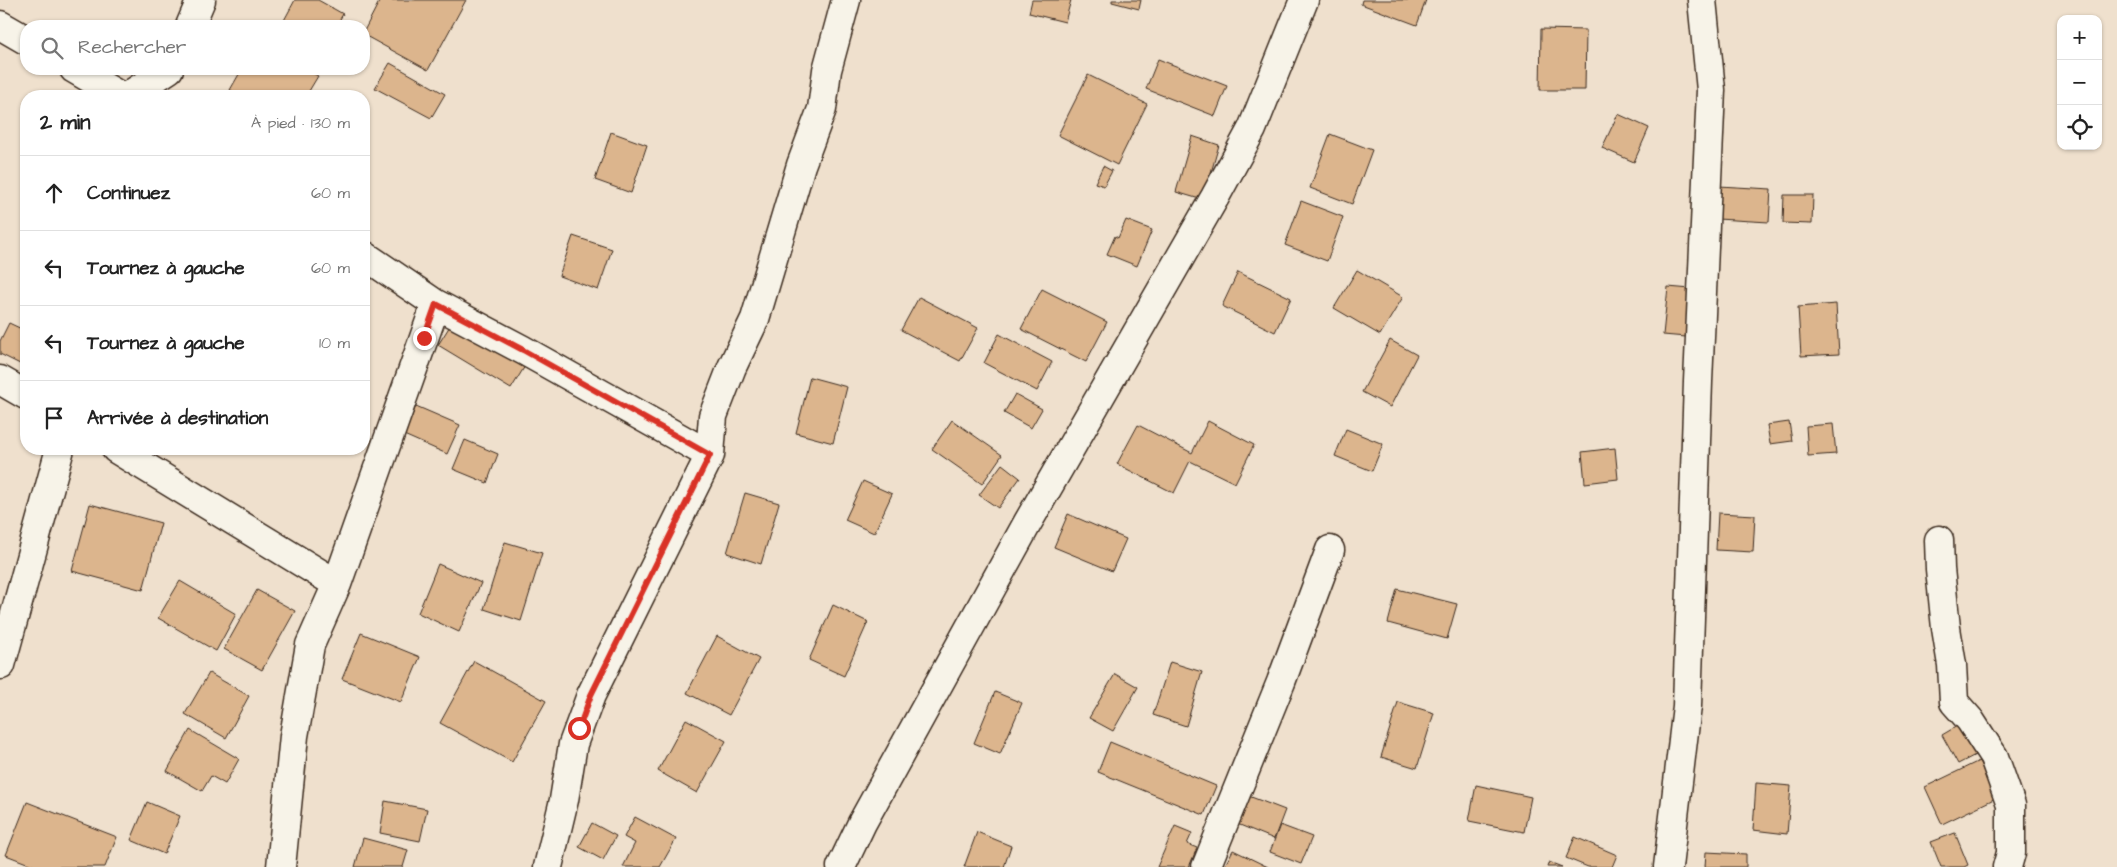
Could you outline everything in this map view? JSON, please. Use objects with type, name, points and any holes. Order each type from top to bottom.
[{"type":"street","points":[[193,20],[201,0]]},
{"type":"street","points":[[548,867],[564,800],[574,744],[591,695],[710,455],[713,416],[732,366],[755,319],[801,164],[822,109],[826,70],[846,0]]},
{"type":"street","points":[[841,867],[867,815],[1028,522],[1210,206],[1252,129],[1304,0]]},
{"type":"street","points":[[1668,867],[1687,706],[1698,382],[1711,90],[1702,0]]},
{"type":"street","points":[[0,25],[20,37]]},
{"type":"street","points":[[84,75],[110,90]]},
{"type":"street","points":[[137,90],[160,75]]},
{"type":"street","points":[[370,259],[436,304],[523,350],[710,455]]},
{"type":"street","points":[[281,867],[294,736],[310,645],[337,584],[436,304]]},
{"type":"street","points":[[0,380],[20,392]]},
{"type":"street","points":[[1,665],[58,455]]},
{"type":"street","points":[[126,455],[337,584]]},
{"type":"street","points":[[1940,540],[1940,569],[1952,665],[1954,702],[1970,720],[1994,757],[2011,805],[2011,854],[2007,867]]},
{"type":"street","points":[[1206,867],[1281,682],[1330,550]]},
{"type":"building","points":[[295,0],[318,0],[343,14],[340,20],[284,20]]},
{"type":"building","points":[[380,0],[466,0],[428,70],[370,38],[370,20]]},
{"type":"building","points":[[1032,0],[1071,0],[1065,22],[1029,13]]},
{"type":"building","points":[[1112,0],[1141,0],[1139,9],[1112,2]]},
{"type":"building","points":[[1362,0],[1426,0],[1417,25],[1361,4]]},
{"type":"building","points":[[1541,29],[1586,30],[1585,90],[1540,90]]},
{"type":"building","points":[[1158,59],[1227,86],[1215,116],[1146,89]]},
{"type":"building","points":[[390,63],[445,94],[431,118],[375,88]]},
{"type":"building","points":[[239,75],[318,76],[310,90],[230,90]]},
{"type":"building","points":[[1088,75],[1147,104],[1117,165],[1058,135]]},
{"type":"building","points":[[1618,114],[1649,128],[1634,162],[1602,148]]},
{"type":"building","points":[[611,132],[647,145],[631,193],[595,180]]},
{"type":"building","points":[[1330,134],[1372,150],[1352,204],[1310,188]]},
{"type":"building","points":[[1192,136],[1219,145],[1203,200],[1176,192]]},
{"type":"building","points":[[1103,166],[1112,171],[1104,186],[1095,183]]},
{"type":"building","points":[[1719,186],[1771,189],[1769,222],[1717,219]]},
{"type":"building","points":[[1784,195],[1813,195],[1812,224],[1783,223]]},
{"type":"building","points":[[1301,201],[1343,217],[1327,261],[1285,245]]},
{"type":"building","points":[[1126,220],[1152,230],[1137,266],[1107,254],[1115,236],[1118,238]]},
{"type":"building","points":[[573,236],[612,249],[598,290],[559,276]]},
{"type":"building","points":[[1357,270],[1403,297],[1380,335],[1334,308]]},
{"type":"building","points":[[1238,272],[1291,298],[1275,332],[1222,306]]},
{"type":"building","points":[[1668,287],[1691,289],[1686,337],[1663,335]]},
{"type":"building","points":[[1042,289],[1107,322],[1086,362],[1021,329]]},
{"type":"building","points":[[919,297],[978,328],[960,361],[901,330]]},
{"type":"building","points":[[1836,304],[1839,354],[1801,356],[1798,307]]},
{"type":"building","points":[[453,321],[525,366],[511,389],[438,345]]},
{"type":"building","points":[[9,323],[20,328],[20,364],[0,354],[0,341]]},
{"type":"building","points":[[999,334],[1052,362],[1037,391],[984,363]]},
{"type":"building","points":[[1390,340],[1417,355],[1390,407],[1362,392]]},
{"type":"building","points":[[810,377],[847,387],[833,443],[796,433]]},
{"type":"building","points":[[1015,394],[1042,409],[1031,428],[1004,413]]},
{"type":"building","points":[[416,406],[460,425],[447,454],[404,435]]},
{"type":"building","points":[[952,420],[1002,455],[982,484],[932,449]]},
{"type":"building","points":[[1208,421],[1254,445],[1235,483],[1190,461],[1174,493],[1117,464],[1138,425],[1192,453]]},
{"type":"building","points":[[1789,422],[1792,441],[1770,444],[1767,425]]},
{"type":"building","points":[[1833,424],[1836,454],[1808,456],[1806,426]]},
{"type":"building","points":[[1346,429],[1383,444],[1372,471],[1335,456]]},
{"type":"building","points":[[465,440],[498,454],[487,483],[453,469]]},
{"type":"building","points":[[1615,448],[1618,479],[1585,483],[1582,452]]},
{"type":"building","points":[[1002,464],[1020,478],[998,508],[979,495]]},
{"type":"building","points":[[863,481],[892,494],[874,533],[845,520]]},
{"type":"building","points":[[745,493],[779,503],[761,564],[727,553]]},
{"type":"building","points":[[90,504],[161,523],[143,590],[72,571]]},
{"type":"building","points":[[1718,513],[1755,515],[1753,552],[1716,550]]},
{"type":"building","points":[[1068,514],[1126,539],[1112,571],[1054,547]]},
{"type":"building","points":[[505,542],[542,553],[521,621],[484,609]]},
{"type":"building","points":[[438,564],[481,583],[459,632],[418,613]]},
{"type":"building","points":[[180,581],[236,614],[216,651],[158,618]]},
{"type":"building","points":[[1397,589],[1457,604],[1447,639],[1388,623]]},
{"type":"building","points":[[257,590],[295,611],[262,670],[224,649]]},
{"type":"building","points":[[833,605],[868,622],[844,676],[809,660]]},
{"type":"building","points":[[361,633],[420,657],[401,702],[342,679]]},
{"type":"building","points":[[717,636],[759,659],[729,715],[687,693]]},
{"type":"building","points":[[474,661],[546,701],[512,762],[440,723]]},
{"type":"building","points":[[1170,662],[1202,672],[1186,726],[1153,715]]},
{"type":"building","points":[[209,673],[249,696],[226,738],[185,714]]},
{"type":"building","points":[[1115,674],[1138,687],[1113,731],[1089,718]]},
{"type":"building","points":[[995,692],[1022,703],[1000,754],[974,743]]},
{"type":"building","points":[[1398,702],[1434,713],[1417,768],[1381,757]]},
{"type":"building","points":[[686,719],[726,741],[697,793],[658,771]]},
{"type":"building","points":[[1964,722],[1981,752],[1958,764],[1942,735]]},
{"type":"building","points":[[190,730],[239,759],[225,784],[211,776],[202,791],[167,771]]},
{"type":"building","points":[[1110,742],[1216,786],[1204,815],[1098,772]]},
{"type":"building","points":[[1979,761],[1996,798],[1942,824],[1925,787]]},
{"type":"building","points":[[1756,783],[1791,786],[1787,834],[1753,830]]},
{"type":"building","points":[[1476,785],[1531,797],[1524,832],[1469,821]]},
{"type":"building","points":[[1246,795],[1285,810],[1274,839],[1235,823]]},
{"type":"building","points":[[385,801],[427,809],[420,841],[380,833]]},
{"type":"building","points":[[27,802],[117,837],[105,867],[37,867],[6,855]]},
{"type":"building","points":[[147,802],[180,816],[164,854],[131,840]]},
{"type":"building","points":[[635,817],[676,839],[660,867],[623,867],[635,843],[624,837]]},
{"type":"building","points":[[592,823],[616,836],[603,860],[579,847]]},
{"type":"building","points":[[1280,825],[1312,837],[1301,864],[1270,852]]},
{"type":"building","points":[[1175,826],[1192,833],[1187,844],[1197,848],[1189,867],[1157,867]]},
{"type":"building","points":[[977,832],[1011,846],[1004,867],[964,867]]},
{"type":"building","points":[[1955,833],[1968,865],[1964,867],[1941,867],[1931,842]]},
{"type":"building","points":[[1575,837],[1617,855],[1612,867],[1588,867],[1566,858]]},
{"type":"building","points":[[363,838],[408,850],[403,867],[355,867]]},
{"type":"building","points":[[1233,850],[1268,867],[1224,867]]},
{"type":"building","points":[[1706,852],[1746,854],[1746,867],[1705,867]]},
{"type":"building","points":[[1549,862],[1562,867],[1547,867]]},
{"type":"route","points":[[424,338],[436,304],[523,350],[710,455],[591,695],[579,728]]}]
